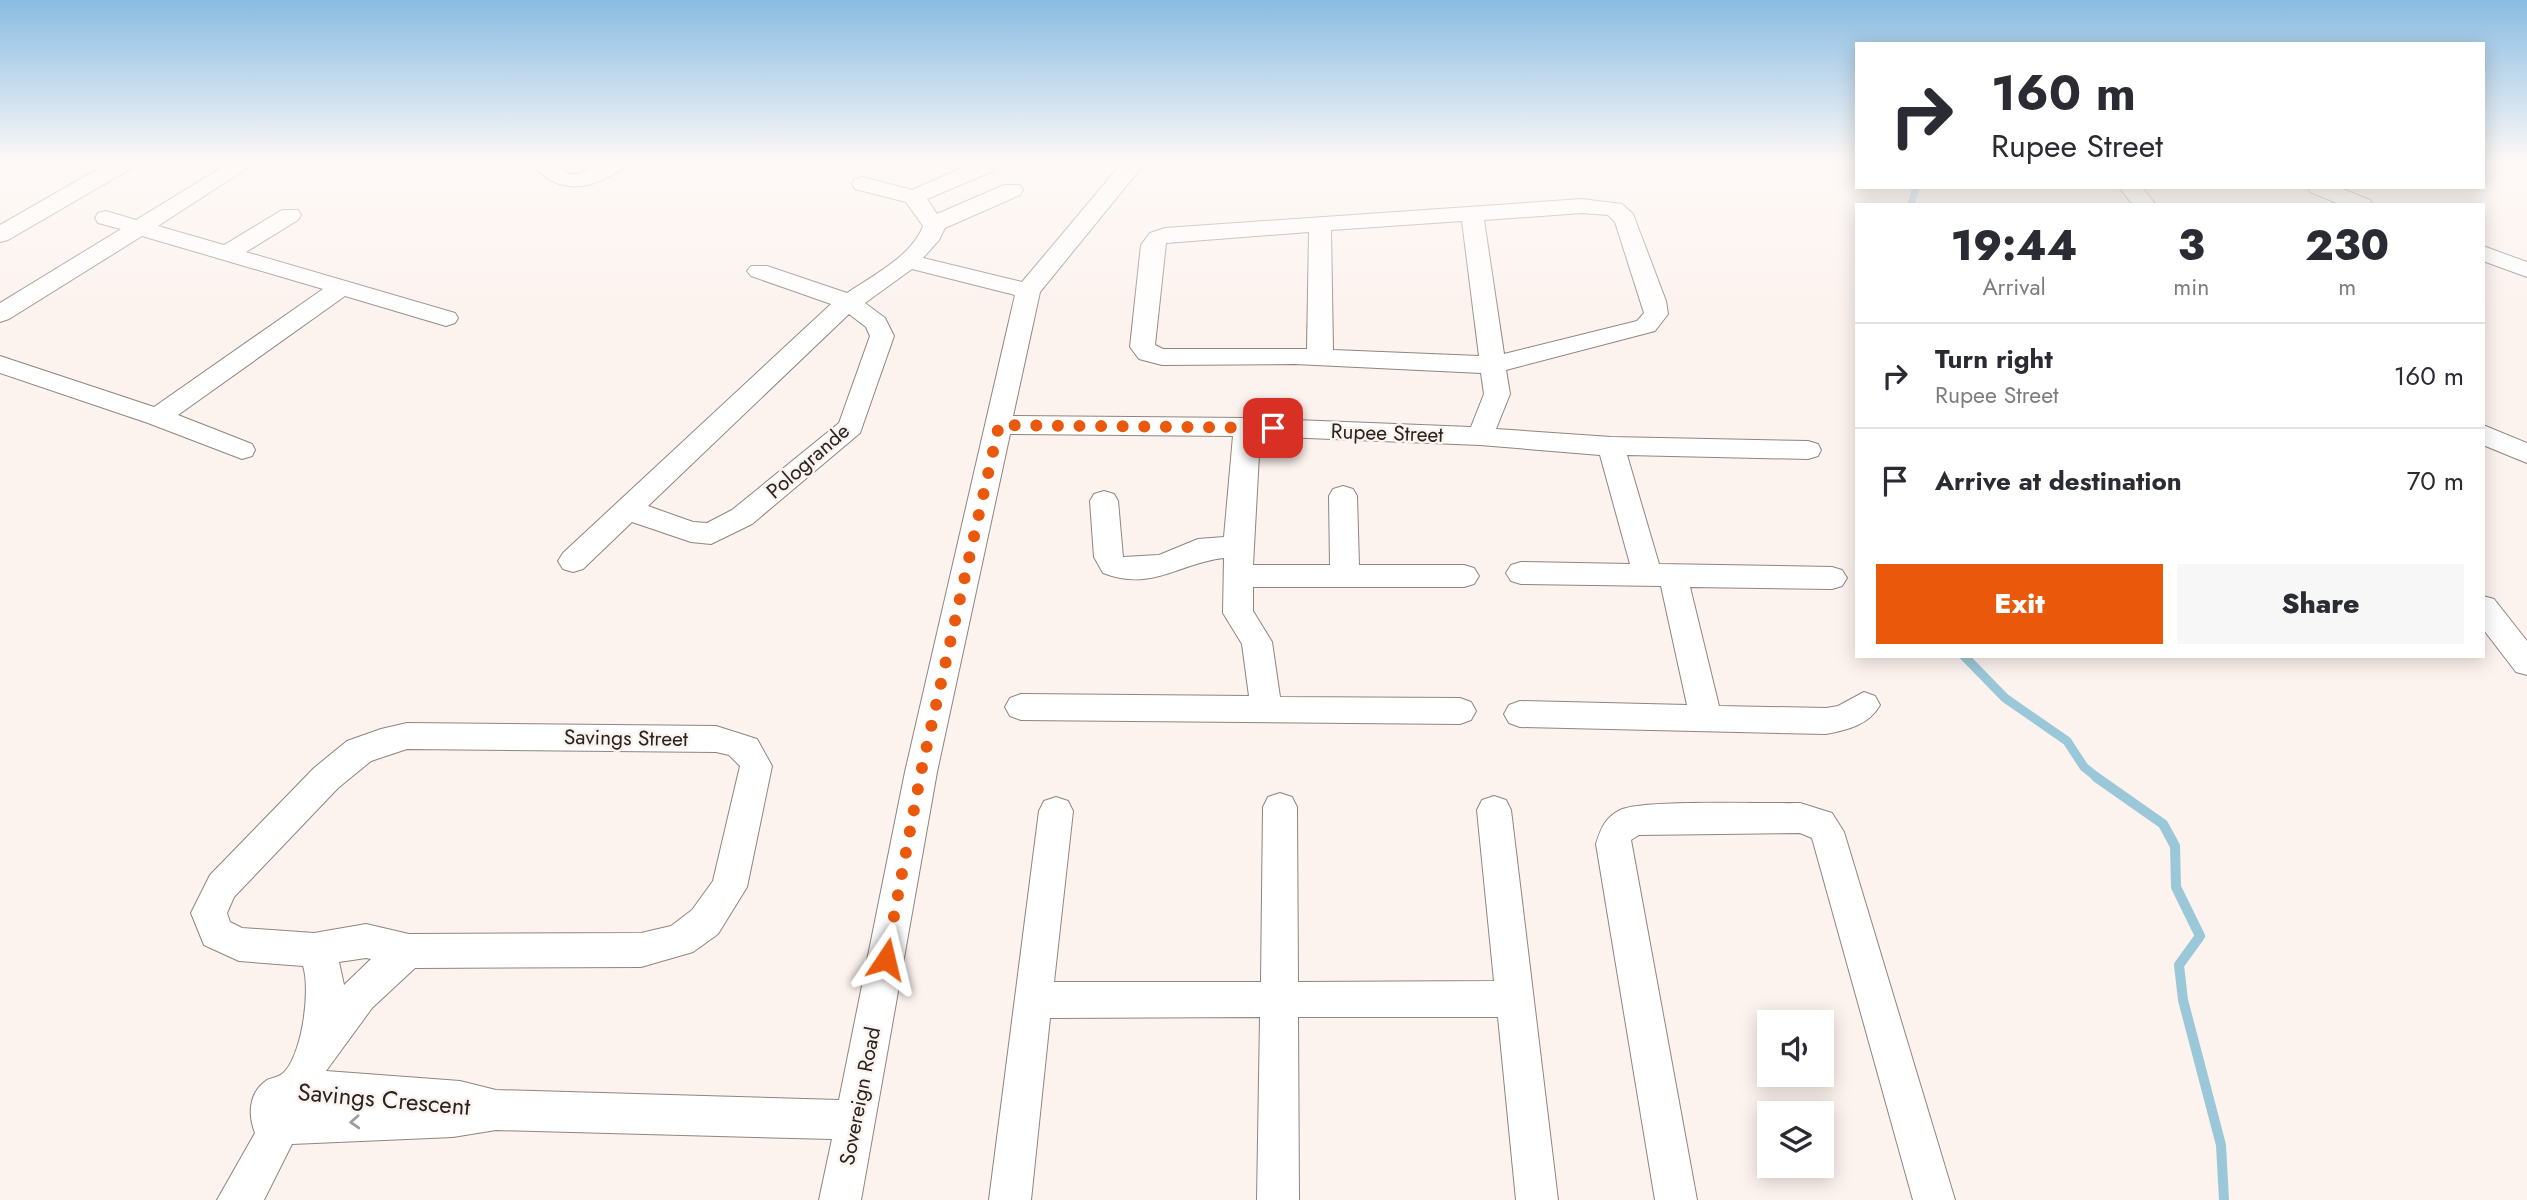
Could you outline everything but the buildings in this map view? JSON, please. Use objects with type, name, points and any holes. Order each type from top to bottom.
[{"type":"street","points":[[0,235],[28,219]]},
{"type":"street","points":[[110,219],[446,318]]},
{"type":"street","points":[[0,314],[156,219]]},
{"type":"street","points":[[225,255],[284,219]]},
{"type":"street","points":[[930,219],[934,224]]},
{"type":"street","points":[[934,224],[945,219]]},
{"type":"street","name":"Sovereign Road","points":[[840,1200],[921,772],[1028,291],[1087,219]]},
{"type":"street","points":[[1389,219],[1165,234],[1158,237],[1153,245],[1142,346],[1148,353],[1162,357],[1320,357],[1493,365],[1635,331],[1646,326],[1656,314],[1625,219]]},
{"type":"street","points":[[1473,219],[1497,394],[1480,436]]},
{"type":"street","points":[[573,561],[829,317],[908,261],[931,235],[934,224]]},
{"type":"street","points":[[1320,224],[1320,357]]},
{"type":"street","points":[[2485,254],[2527,270]]},
{"type":"street","points":[[908,261],[1028,291]]},
{"type":"street","name":"Pologrande","points":[[626,509],[691,532],[711,534],[742,517],[851,427],[882,336],[875,321],[849,302],[759,271]]},
{"type":"street","points":[[157,417],[341,288]]},
{"type":"street","points":[[0,364],[157,417],[242,450]]},
{"type":"street","name":"Rupee Street","points":[[999,425],[1247,427],[1480,436],[1521,442],[1611,446],[1808,450]]},
{"type":"street","points":[[1247,427],[1238,546],[1238,613],[1257,642],[1266,709]]},
{"type":"street","points":[[2485,435],[2527,454]]},
{"type":"street","points":[[1611,446],[1660,575],[1706,718]]},
{"type":"street","points":[[1343,496],[1345,574]]},
{"type":"street","points":[[1104,501],[1108,557],[1113,565],[1121,568],[1163,566],[1198,550],[1238,546]]},
{"type":"street","points":[[1521,573],[1832,578]]},
{"type":"street","points":[[1237,576],[1464,576]]},
{"type":"street","points":[[2485,610],[2527,663]]},
{"type":"street","points":[[1520,714],[1826,721],[1846,718],[1864,705]]},
{"type":"street","points":[[1021,707],[1460,711]]},
{"type":"street","name":"Savings Street","points":[[407,736],[716,739],[742,744],[751,753],[756,765],[729,887],[705,922],[680,940],[641,950],[409,951],[366,940],[314,950],[239,944],[217,933],[209,913],[222,886],[326,778],[359,751],[407,736]]},
{"type":"street","points":[[1278,1200],[1280,807]]},
{"type":"street","points":[[1494,810],[1536,1200]]},
{"type":"street","points":[[1010,1200],[1056,811]]},
{"type":"street","points":[[1676,1200],[1613,844],[1617,831],[1633,820],[1800,818],[1820,823],[1827,832],[1934,1200]]},
{"type":"street","points":[[314,950],[323,973],[326,1000],[314,1051]]},
{"type":"street","points":[[296,1088],[314,1051],[351,1004],[380,973],[409,951]]},
{"type":"street","points":[[1033,1000],[1516,999]]},
{"type":"street","name":"Savings Crescent","points":[[496,1110],[460,1101],[296,1088],[278,1095],[268,1108],[270,1121],[281,1125],[453,1117],[496,1110],[856,1120]]},
{"type":"street","points":[[245,1195],[281,1125]]},
{"type":"waterway","points":[[1966,658],[2005,698],[2067,741],[2084,767],[2099,779]]},
{"type":"waterway","points":[[2096,777],[2163,824],[2175,846],[2176,887],[2200,936],[2179,965],[2183,1000],[2221,1145],[2224,1200]]},
{"type":"route","points":[[886,959],[921,772],[999,425],[1273,428]]}]
